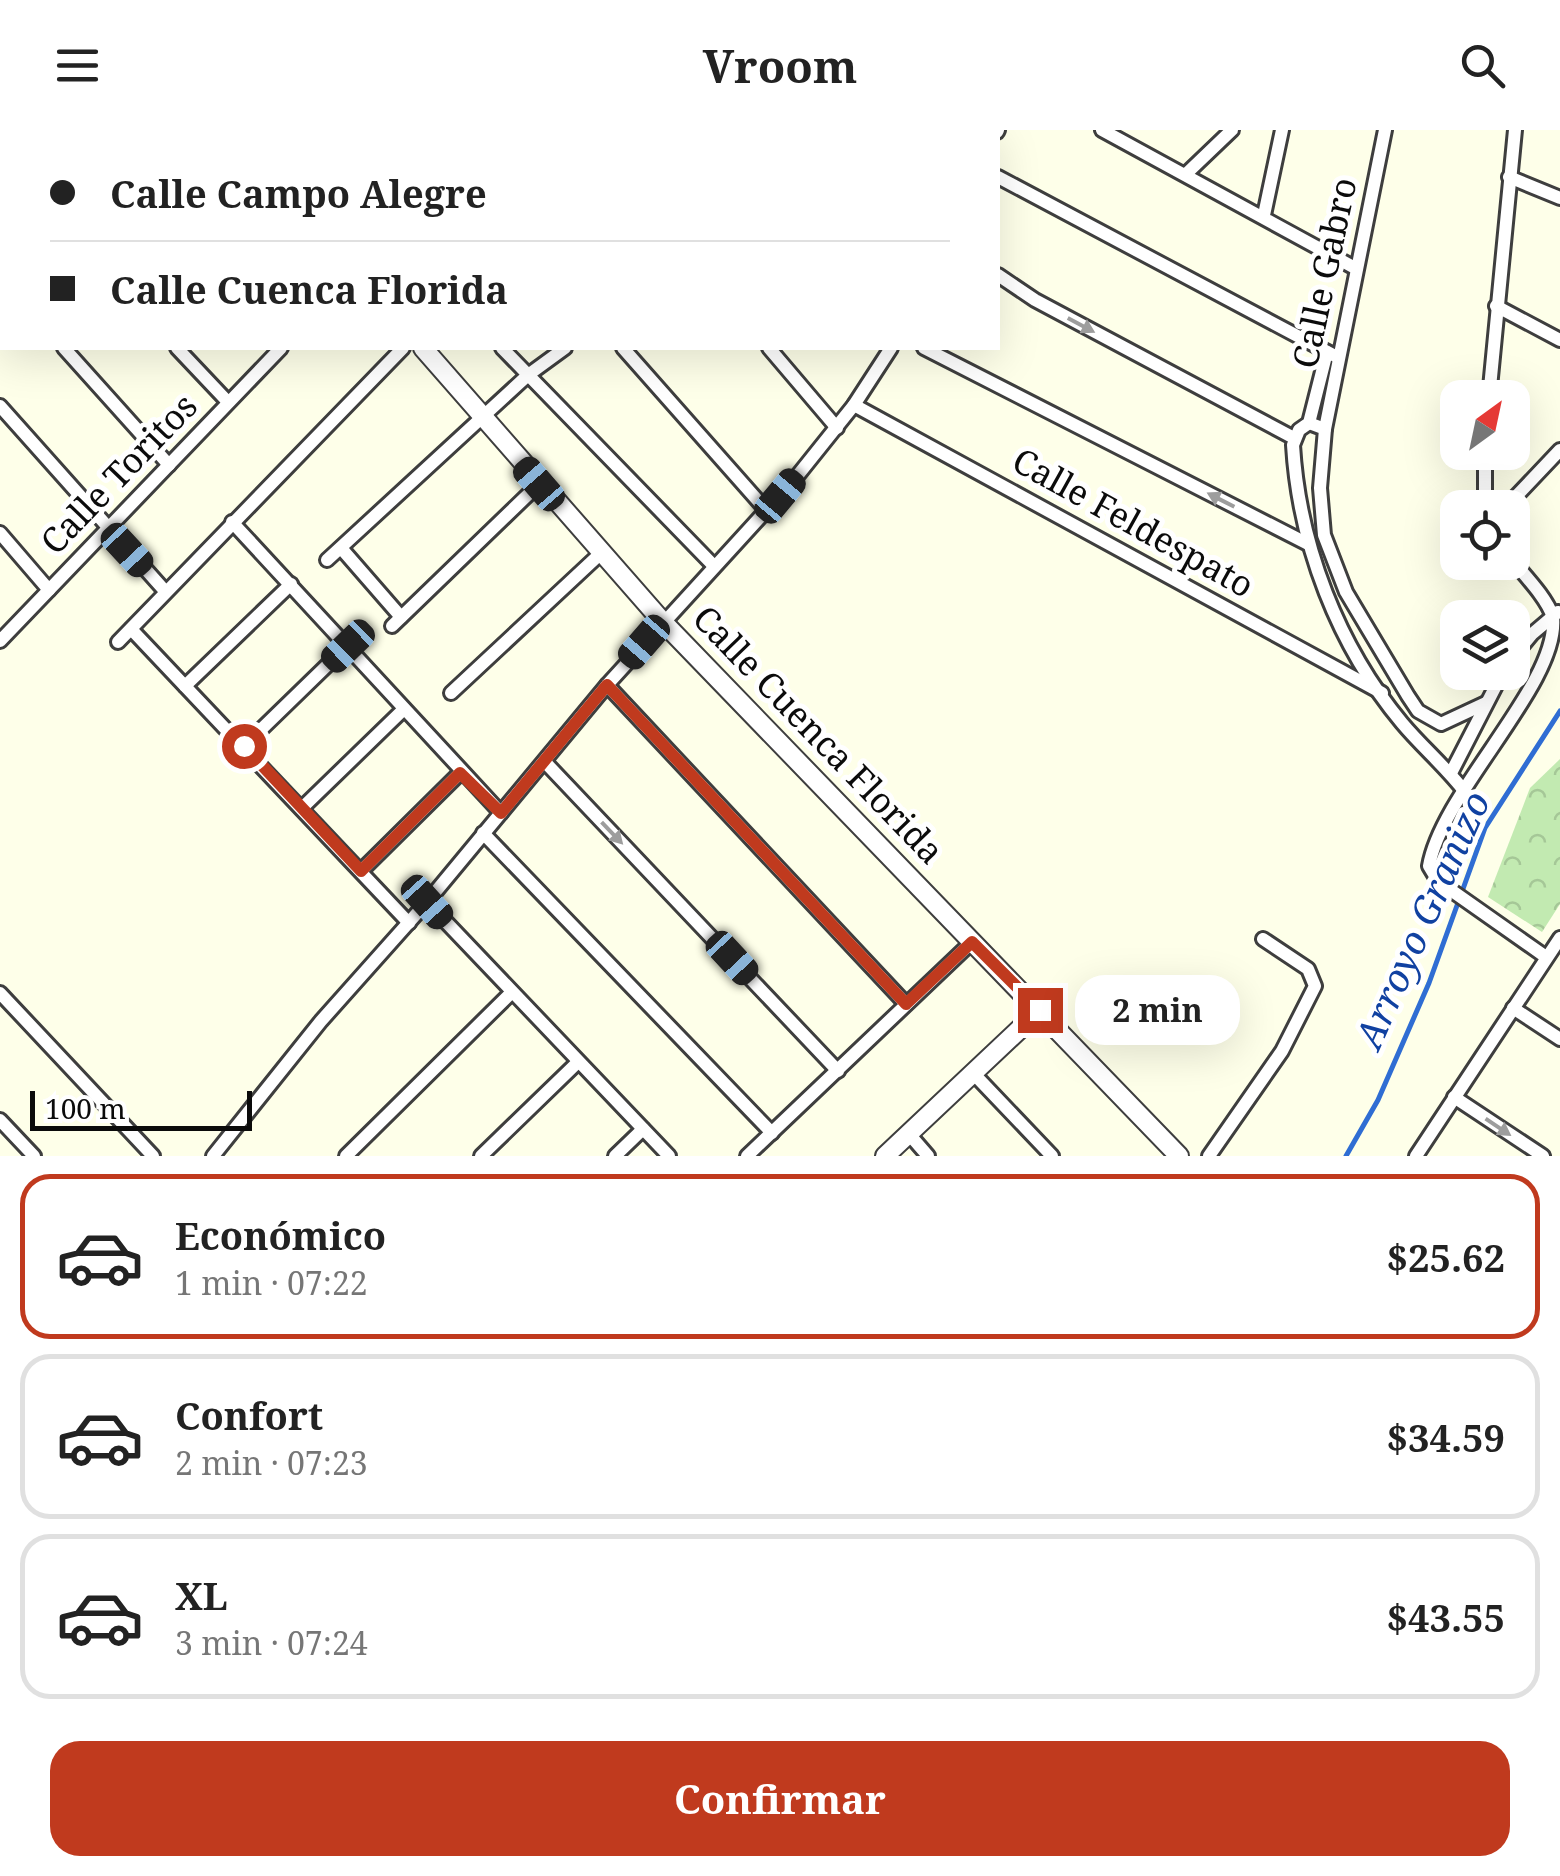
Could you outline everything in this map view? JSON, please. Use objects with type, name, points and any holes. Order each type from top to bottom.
[{"type":"street","points":[[1102,130],[1355,268]]},
{"type":"street","points":[[1186,174],[1232,130]]},
{"type":"street","points":[[1264,215],[1282,130]]},
{"type":"street","name":"Calle Gabro","points":[[1309,423],[1355,268],[1385,130]]},
{"type":"street","points":[[1490,380],[1514,130]]},
{"type":"street","points":[[1000,177],[1332,355]]},
{"type":"street","points":[[1509,177],[1560,198]]},
{"type":"street","points":[[1000,276],[1034,300],[1294,438]]},
{"type":"street","points":[[1496,306],[1560,340]]},
{"type":"street","points":[[66,350],[169,465]]},
{"type":"street","points":[[179,350],[228,402]]},
{"type":"street","name":"Calle Toritos","points":[[0,641],[279,350]]},
{"type":"street","points":[[118,642],[401,350]]},
{"type":"street","name":"Calle Cuenca Florida","points":[[425,350],[662,621],[1179,1156]]},
{"type":"street","points":[[504,350],[713,565]]},
{"type":"street","points":[[327,560],[528,375],[562,350]]},
{"type":"street","points":[[625,350],[767,511]]},
{"type":"street","points":[[771,350],[836,428]]},
{"type":"street","points":[[215,1155],[321,1022],[427,902],[607,685],[713,565],[767,511],[854,405],[890,350]]},
{"type":"street","points":[[928,350],[1308,544]]},
{"type":"street","name":"Calle Gabro","points":[[1332,355],[1320,488],[1324,535],[1361,620],[1408,696],[1430,720],[1450,722],[1486,703]]},
{"type":"street","name":"Calle Feldespato","points":[[854,405],[1382,693]]},
{"type":"street","points":[[0,406],[166,592]]},
{"type":"street","points":[[1325,429],[1309,423],[1294,438],[1295,472],[1308,544],[1327,595],[1400,720],[1466,792]]},
{"type":"street","points":[[1521,490],[1560,450]]},
{"type":"street","points":[[341,548],[396,622],[539,484]]},
{"type":"street","points":[[232,522],[501,813]]},
{"type":"street","points":[[0,533],[49,590]]},
{"type":"street","points":[[451,693],[600,554]]},
{"type":"street","points":[[1529,580],[1557,613],[1558,653],[1550,672],[1466,792],[1430,855],[1430,872],[1546,958]]},
{"type":"street","points":[[184,686],[291,584]]},
{"type":"street","points":[[1530,640],[1557,613]]},
{"type":"street","points":[[131,629],[409,923]]},
{"type":"street","points":[[244,746],[348,646]]},
{"type":"street","points":[[607,685],[906,1004]]},
{"type":"street","points":[[1452,773],[1493,690]]},
{"type":"street","points":[[302,808],[404,709]]},
{"type":"street","points":[[545,762],[838,1071]]},
{"type":"street","points":[[361,871],[460,773]]},
{"type":"street","points":[[484,834],[772,1133]]},
{"type":"street","points":[[427,902],[668,1156]]},
{"type":"street","points":[[1416,1156],[1560,938]]},
{"type":"street","points":[[1209,1156],[1274,1063],[1316,986],[1308,969],[1263,939]]},
{"type":"street","points":[[747,1156],[972,942]]},
{"type":"street","points":[[346,1156],[511,993]]},
{"type":"street","points":[[0,994],[153,1156]]},
{"type":"street","points":[[1513,1008],[1560,1039]]},
{"type":"street","points":[[885,1156],[1040,1010]]},
{"type":"street","points":[[481,1156],[578,1062]]},
{"type":"street","points":[[974,1074],[1052,1156]]},
{"type":"street","points":[[1454,1097],[1543,1156]]},
{"type":"street","points":[[0,1120],[34,1156]]},
{"type":"street","points":[[614,1156],[643,1129]]},
{"type":"street","points":[[908,1134],[928,1156]]},
{"type":"green space","points":[[1560,759],[1560,904],[1542,932],[1488,897],[1530,788]]},
{"type":"waterway","name":"Arroyo Granizo","points":[[1346,1156],[1378,1100],[1429,983],[1485,828],[1560,711]]},
{"type":"route","points":[[244,746],[361,871],[460,773],[501,813],[607,685],[906,1004],[972,942],[1040,1010]]}]
